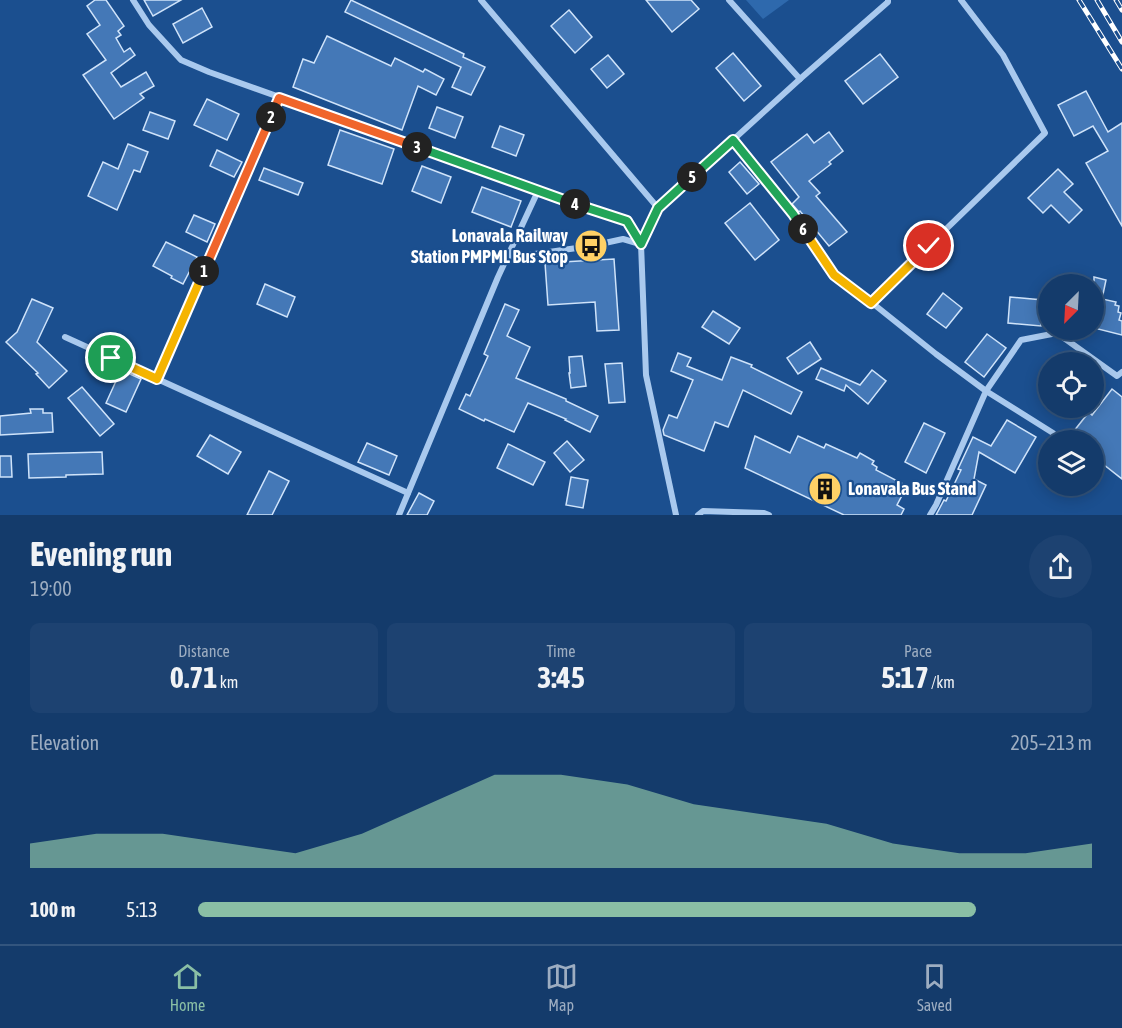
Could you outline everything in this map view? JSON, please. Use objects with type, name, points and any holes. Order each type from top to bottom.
[{"type":"street","points":[[133,0],[149,25],[181,60],[279,98],[627,221],[641,244]]},
{"type":"street","points":[[481,0],[658,208]]},
{"type":"street","points":[[729,0],[800,79]]},
{"type":"street","points":[[871,303],[1045,133],[1003,55],[961,0]]},
{"type":"street","points":[[676,515],[646,375],[641,244],[658,208],[889,1]]},
{"type":"street","points":[[157,379],[279,98]]},
{"type":"street","points":[[733,140],[793,214],[834,275],[986,391],[1048,430]]},
{"type":"street","points":[[399,515],[507,258],[538,191]]},
{"type":"street","points":[[507,258],[623,240],[641,244]]},
{"type":"street","points":[[930,515],[986,391],[1021,340],[1057,333],[1117,376],[1122,372]]},
{"type":"street","points":[[65,337],[408,493]]},
{"type":"street","points":[[698,515],[704,511],[769,515]]},
{"type":"shaded area","points":[[746,0],[789,0],[763,19]]},
{"type":"building","points":[[95,0],[106,0],[124,26],[118,31],[121,35],[116,38],[124,52],[130,48],[135,55],[111,73],[121,87],[146,72],[154,86],[140,94],[144,98],[114,119],[83,75],[106,60],[87,34],[100,25],[87,6]]},
{"type":"building","points":[[144,0],[181,0],[153,16]]},
{"type":"building","points":[[351,0],[464,54],[463,57],[485,67],[471,95],[452,87],[461,67],[345,12]]},
{"type":"building","points":[[646,0],[691,0],[699,9],[672,32]]},
{"type":"building","points":[[202,8],[212,27],[183,43],[173,24]]},
{"type":"building","points":[[569,10],[592,37],[575,53],[551,26]]},
{"type":"building","points":[[327,36],[391,66],[395,58],[423,72],[425,69],[444,79],[436,95],[418,86],[402,130],[293,87],[303,59],[314,63]]},
{"type":"building","points":[[733,53],[761,86],[744,101],[716,68]]},
{"type":"building","points":[[880,54],[898,77],[863,104],[845,81]]},
{"type":"building","points":[[608,55],[624,74],[607,88],[591,69]]},
{"type":"building","points":[[1086,91],[1108,132],[1122,123],[1122,226],[1086,163],[1108,151],[1093,126],[1074,136],[1058,105]]},
{"type":"building","points":[[207,99],[239,114],[227,140],[194,125]]},
{"type":"building","points":[[437,107],[463,117],[455,138],[429,128]]},
{"type":"building","points":[[150,112],[175,121],[168,139],[143,130]]},
{"type":"building","points":[[500,126],[524,135],[516,156],[492,147]]},
{"type":"building","points":[[340,130],[394,149],[382,184],[328,165]]},
{"type":"building","points":[[829,132],[843,151],[829,162],[831,164],[809,181],[820,193],[816,196],[847,232],[829,246],[792,204],[799,197],[771,162],[807,134],[814,143]]},
{"type":"building","points":[[128,144],[148,152],[140,172],[134,170],[117,210],[88,196],[103,162],[118,169]]},
{"type":"building","points":[[217,150],[242,162],[234,177],[210,166]]},
{"type":"building","points":[[740,162],[759,184],[747,194],[729,172]]},
{"type":"building","points":[[422,166],[451,177],[441,203],[412,191]]},
{"type":"building","points":[[264,168],[303,183],[298,195],[259,180]]},
{"type":"building","points":[[1058,169],[1073,184],[1064,192],[1082,210],[1069,223],[1051,205],[1043,213],[1028,198]]},
{"type":"building","points":[[482,187],[521,201],[511,227],[472,212]]},
{"type":"building","points":[[750,203],[779,240],[755,260],[725,223]]},
{"type":"building","points":[[194,215],[215,224],[207,242],[186,232]]},
{"type":"building","points":[[166,242],[197,257],[183,284],[153,266]]},
{"type":"building","points":[[614,259],[619,330],[597,331],[595,302],[548,305],[545,263]]},
{"type":"building","points":[[265,284],[295,297],[287,317],[257,304]]},
{"type":"building","points":[[943,293],[962,308],[946,328],[927,314]]},
{"type":"building","points":[[1010,297],[1038,300],[1038,326],[1008,323]]},
{"type":"building","points":[[32,299],[53,308],[37,342],[67,371],[49,388],[36,374],[38,373],[6,342],[17,332]]},
{"type":"building","points":[[1104,299],[1116,302],[1115,305],[1119,306],[1122,335],[1104,330]]},
{"type":"building","points":[[505,304],[519,310],[507,336],[530,347],[516,378],[566,399],[598,416],[590,432],[528,403],[514,432],[459,409],[466,394],[470,396],[488,356],[484,354]]},
{"type":"building","points":[[713,311],[740,328],[729,344],[702,327]]},
{"type":"building","points":[[987,334],[1006,348],[984,377],[965,362]]},
{"type":"building","points":[[810,342],[821,359],[798,374],[787,358]]},
{"type":"building","points":[[678,353],[691,358],[687,366],[722,380],[731,357],[752,365],[751,367],[802,392],[791,414],[743,390],[728,427],[715,422],[704,451],[664,435],[663,430],[669,415],[677,418],[693,380],[671,371]]},
{"type":"building","points":[[582,356],[586,386],[571,388],[569,357]]},
{"type":"building","points":[[622,363],[625,402],[609,403],[605,364]]},
{"type":"building","points":[[821,368],[860,385],[872,370],[886,381],[868,404],[846,385],[844,391],[816,379]]},
{"type":"building","points":[[121,370],[141,379],[126,412],[106,403]]},
{"type":"building","points":[[82,387],[114,424],[100,436],[68,398]]},
{"type":"building","points":[[1112,389],[1122,397],[1122,479],[1104,465],[1104,430],[1075,430],[1084,418],[1104,418],[1104,399]]},
{"type":"building","points":[[30,409],[43,409],[43,413],[52,413],[53,432],[0,435],[0,416],[31,413]]},
{"type":"building","points":[[1007,420],[1036,437],[1015,473],[979,452],[974,479],[986,485],[972,515],[936,515],[944,500],[946,501],[961,470],[958,469],[973,437],[991,446]]},
{"type":"building","points":[[924,423],[945,433],[926,473],[905,462]]},
{"type":"building","points":[[210,435],[241,452],[228,474],[197,456]]},
{"type":"building","name":"Lonavala Bus Stand","points":[[755,436],[790,453],[798,436],[824,448],[826,444],[857,458],[860,453],[874,461],[872,464],[877,467],[876,470],[907,486],[897,505],[904,509],[901,515],[844,515],[745,468]]},
{"type":"building","points":[[567,441],[584,460],[570,472],[554,453]]},
{"type":"building","points":[[367,443],[397,456],[389,475],[358,462]]},
{"type":"building","points":[[508,444],[545,462],[533,485],[497,468]]},
{"type":"building","points":[[102,452],[103,474],[29,478],[28,454]]},
{"type":"building","points":[[0,456],[11,456],[12,477],[0,477]]},
{"type":"building","points":[[269,471],[289,481],[272,515],[247,515]]},
{"type":"building","points":[[571,477],[588,480],[583,508],[566,505]]},
{"type":"building","points":[[419,493],[434,501],[427,515],[407,515]]},
{"type":"railway","points":[[1079,0],[1122,69]]},
{"type":"railway","points":[[1097,0],[1122,42]]},
{"type":"railway","points":[[1116,0],[1122,10]]},
{"type":"place","name":"Lonavala Railway Station PMPML Bus Stop","points":[[591,246]]},
{"type":"place","name":"Lonavala Bus Stand","points":[[825,489]]},
{"type":"route","points":[[111,358],[157,379],[279,98],[627,221],[641,244],[658,208],[733,140],[793,214],[834,275],[871,303],[929,246]]}]
